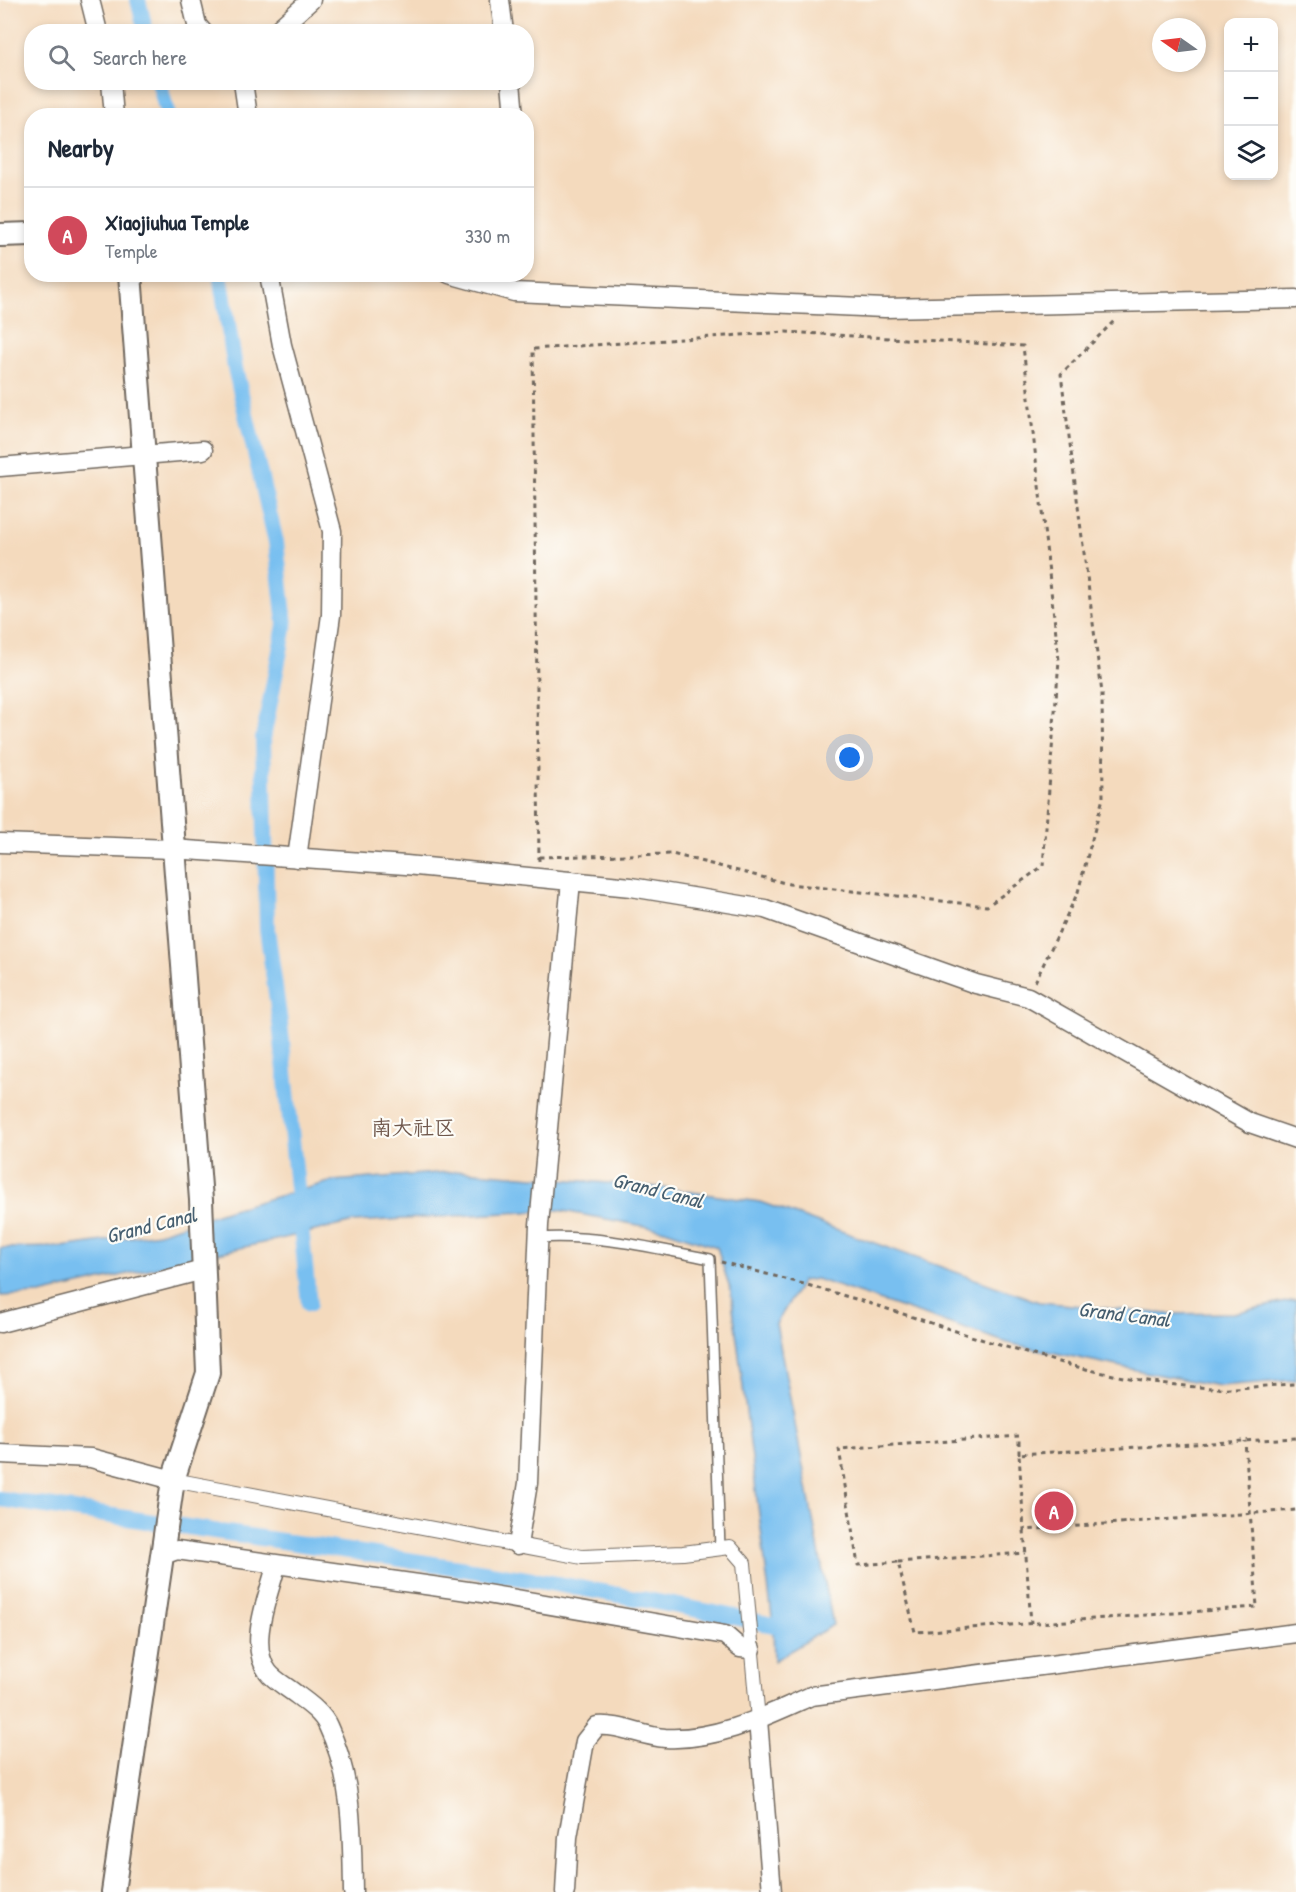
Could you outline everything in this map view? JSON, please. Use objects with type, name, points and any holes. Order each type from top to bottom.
[{"type":"street","points":[[90,0],[96,24]]},
{"type":"street","points":[[191,0],[197,24]]},
{"type":"street","points":[[284,24],[311,0]]},
{"type":"street","points":[[500,0],[503,24]]},
{"type":"street","points":[[112,90],[113,108]]},
{"type":"street","points":[[244,90],[247,108]]},
{"type":"street","points":[[512,90],[513,108]]},
{"type":"street","points":[[0,235],[24,234]]},
{"type":"street","points":[[113,1892],[172,1485],[208,1373],[201,1200],[172,849],[131,282]]},
{"type":"street","points":[[270,282],[282,345],[332,531],[331,615],[297,858]]},
{"type":"street","points":[[514,283],[885,308],[1296,299]]},
{"type":"street","points":[[0,467],[143,457],[203,450]]},
{"type":"street","points":[[0,843],[172,849],[540,878],[632,887],[765,909],[976,984],[1028,997],[1250,1123],[1296,1138]]},
{"type":"street","points":[[518,1545],[528,1484],[538,1232],[571,881]]},
{"type":"street","points":[[0,1323],[203,1270]]},
{"type":"street","points":[[0,1454],[91,1458],[172,1485],[582,1557],[683,1553],[730,1547],[744,1563],[772,1892]]},
{"type":"street","points":[[164,1552],[177,1550],[276,1566],[475,1592],[725,1635],[740,1648],[751,1649]]},
{"type":"street","points":[[276,1566],[260,1634],[260,1654],[268,1672],[309,1705],[327,1724],[343,1766],[352,1815],[353,1892]]},
{"type":"street","points":[[565,1892],[568,1837],[585,1741],[597,1726],[613,1725],[634,1733],[666,1738],[707,1735],[758,1720],[812,1696],[1296,1633]]},
{"type":"lane","points":[[538,1232],[654,1248],[710,1259],[720,1549]]},
{"type":"path","points":[[1028,997],[1078,892],[1103,798],[1102,693],[1061,374],[1121,314]]},
{"type":"path","points":[[539,857],[672,854],[789,884],[987,906],[1043,866],[1059,660],[1023,346],[786,332],[533,349],[539,857],[540,878]]},
{"type":"path","points":[[717,1261],[794,1282],[1011,1350],[1087,1368],[1171,1384],[1215,1388],[1296,1384]]},
{"type":"path","points":[[1025,1553],[858,1565],[839,1449],[1019,1436],[1031,1623]]},
{"type":"path","points":[[1019,1454],[1296,1438]]},
{"type":"path","points":[[898,1562],[915,1632],[1257,1607],[1245,1441]]},
{"type":"path","points":[[1024,1530],[1296,1510]]},
{"type":"water","name":"Grand Canal","points":[[462,1171],[657,1187],[760,1202],[1039,1302],[1168,1314],[1234,1313],[1296,1300],[1296,1380],[1219,1386],[1155,1374],[1008,1343],[816,1279],[802,1281],[776,1324],[833,1625],[774,1661],[773,1625],[731,1292],[717,1247],[665,1230],[558,1210],[354,1222],[40,1294],[0,1296],[0,1248],[62,1247],[159,1233],[229,1210],[333,1181]]},
{"type":"waterway","points":[[138,0],[144,24]]},
{"type":"waterway","points":[[161,90],[166,108]]},
{"type":"waterway","points":[[221,282],[235,368],[276,542],[285,625],[263,738],[267,929],[280,1023],[309,1304]]},
{"type":"waterway","points":[[0,1499],[484,1572],[773,1625],[791,1617]]},
{"type":"place","name":"Xiaojiuhua Temple","points":[[1054,1511]]},
{"type":"district","name":"南大社区","points":[[413,1127]]}]
